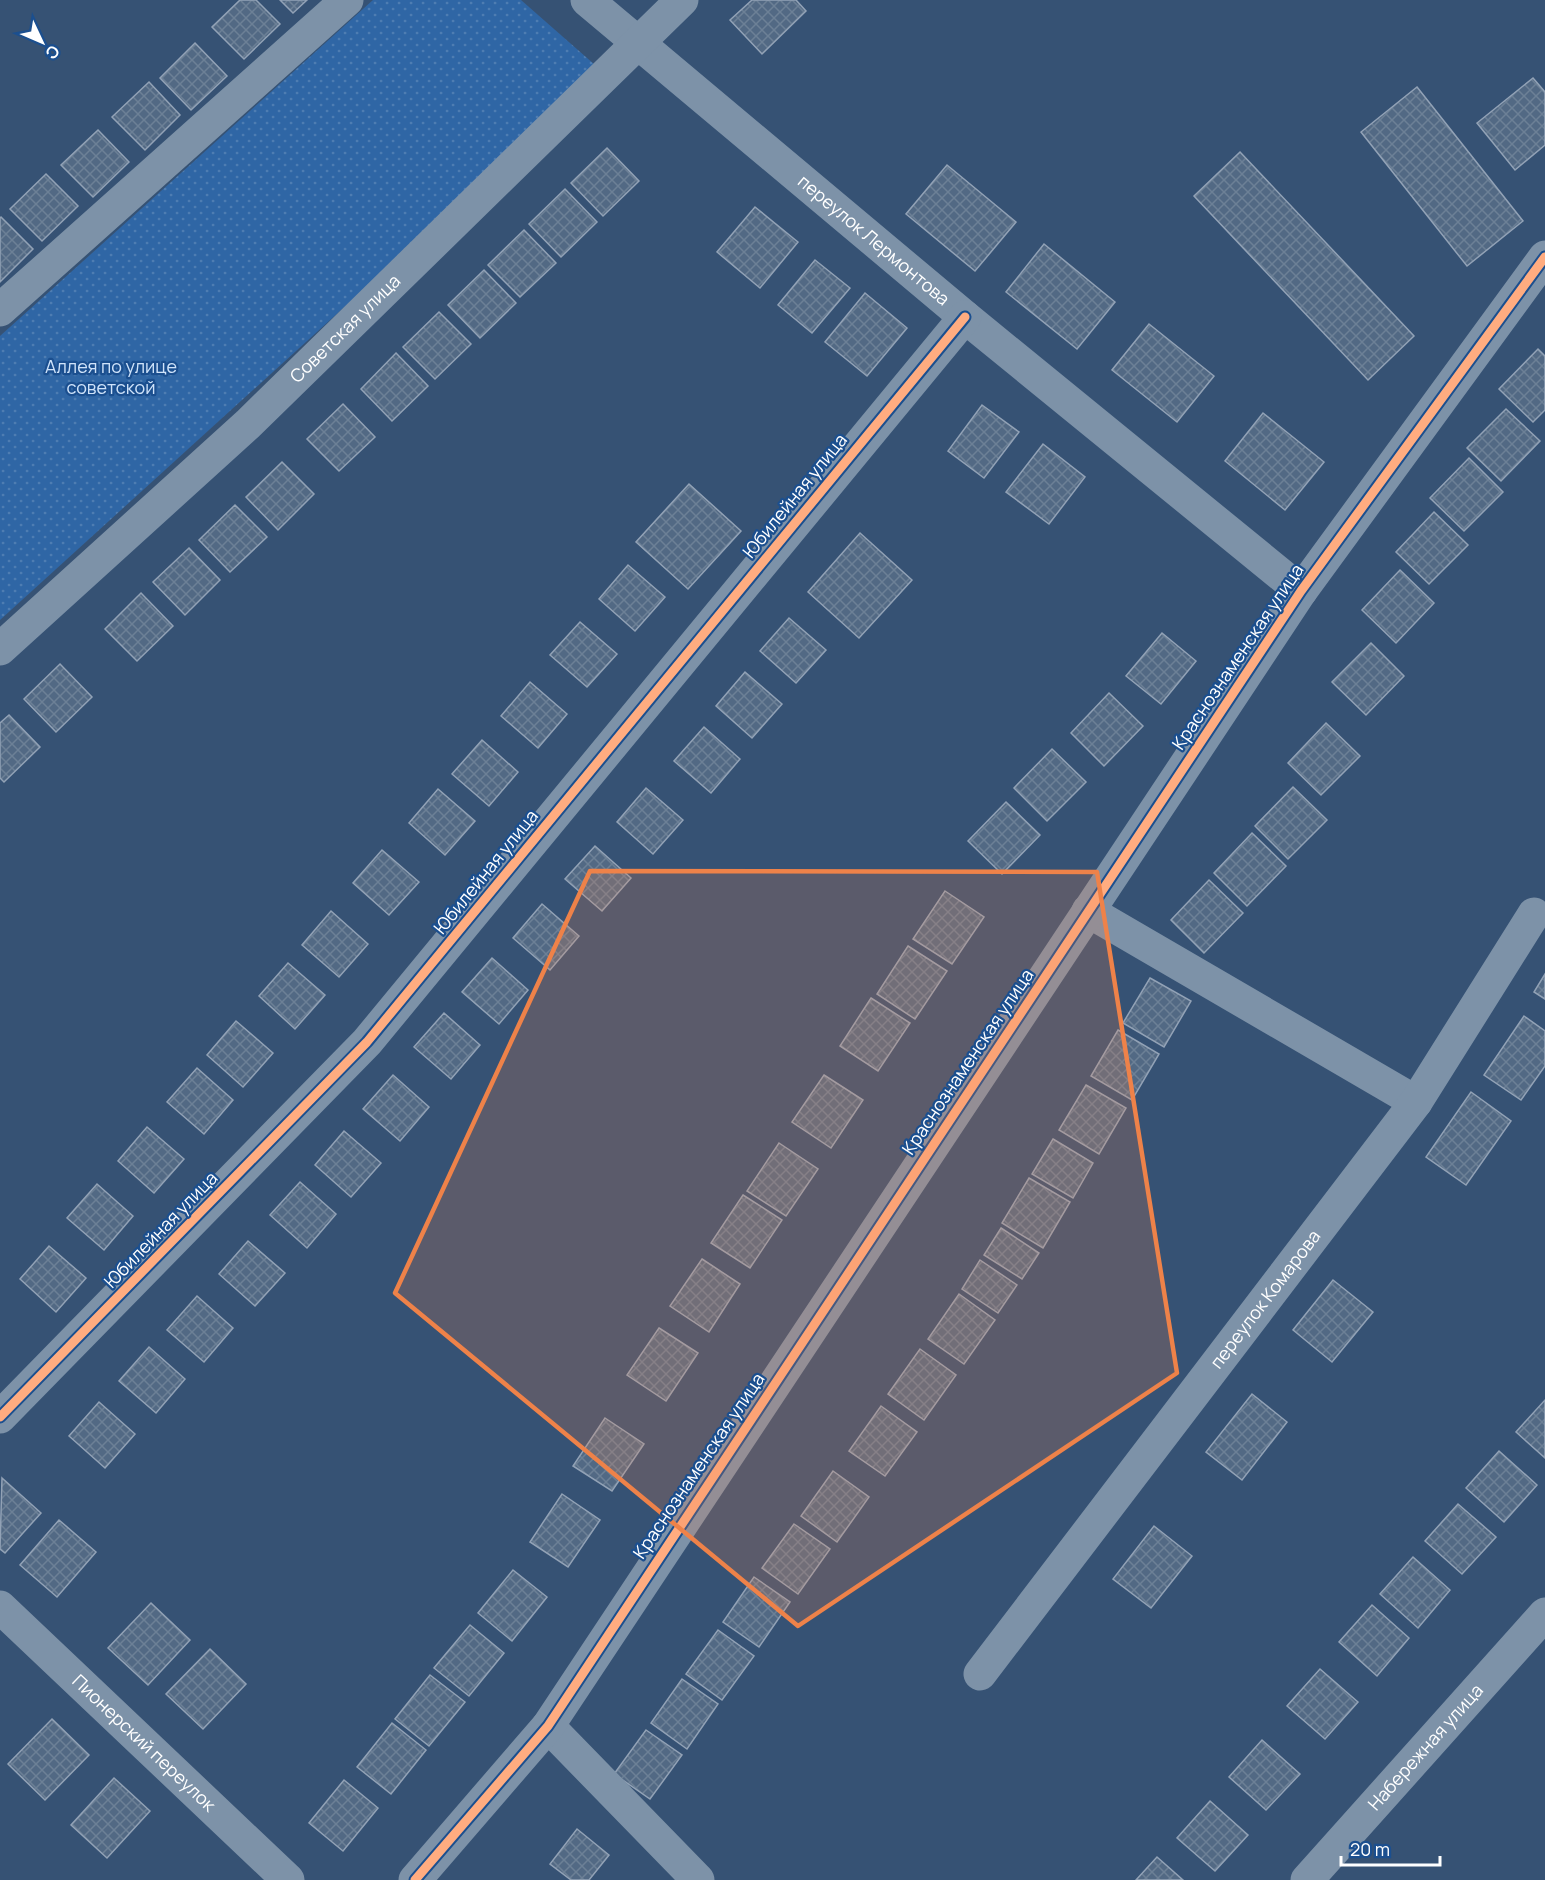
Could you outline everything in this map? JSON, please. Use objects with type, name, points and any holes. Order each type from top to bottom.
[{"type":"street","points":[[0,310],[347,0]]},
{"type":"street","name":"переулок Лермонтова","points":[[587,0],[638,40],[965,317],[1301,591]]},
{"type":"street","name":"Советская улица","points":[[0,649],[248,424],[638,40],[682,0]]},
{"type":"street","name":"Краснознаменская улица","points":[[415,1880],[548,1726],[1301,591],[1545,257]]},
{"type":"street","name":"Юбилейная улица","points":[[0,1417],[368,1042],[965,317]]},
{"type":"street","points":[[1088,911],[1416,1102]]},
{"type":"street","name":"переулок Комарова","points":[[980,1674],[1416,1102],[1534,914]]},
{"type":"street","name":"Пионерский переулок","points":[[0,1607],[288,1880]]},
{"type":"street","name":"Набережная улица","points":[[1307,1880],[1545,1614]]},
{"type":"street","points":[[548,1726],[698,1880]]},
{"type":"highlighted area","points":[[590,871],[1097,872],[1177,1373],[798,1626],[395,1293]]},
{"type":"green space","name":"Аллея по улице советской","points":[[373,0],[521,0],[603,72],[0,620],[0,336]]},
{"type":"building","points":[[240,0],[256,0],[280,24],[244,59],[212,27]]},
{"type":"building","points":[[280,0],[307,0],[293,13]]},
{"type":"building","points":[[752,0],[796,0],[806,11],[762,54],[730,20]]},
{"type":"building","points":[[195,43],[227,76],[191,110],[160,78]]},
{"type":"building","points":[[1533,78],[1545,92],[1545,145],[1515,170],[1477,123]]},
{"type":"building","points":[[149,82],[180,115],[145,150],[112,117]]},
{"type":"building","points":[[1417,87],[1523,221],[1467,266],[1361,132]]},
{"type":"building","points":[[98,130],[129,162],[93,197],[61,165]]},
{"type":"building","points":[[607,148],[639,181],[603,216],[571,183]]},
{"type":"building","points":[[1240,152],[1414,336],[1368,380],[1194,196]]},
{"type":"building","points":[[947,165],[1016,222],[975,271],[906,214]]},
{"type":"building","points":[[46,174],[78,206],[42,241],[10,209]]},
{"type":"building","points":[[565,189],[597,222],[561,257],[529,224]]},
{"type":"building","points":[[755,207],[798,242],[760,288],[717,252]]},
{"type":"building","points":[[0,218],[33,249],[0,282]]},
{"type":"building","points":[[524,230],[556,263],[520,297],[488,265]]},
{"type":"building","points":[[1044,244],[1115,302],[1077,349],[1006,292]]},
{"type":"building","points":[[815,260],[850,288],[812,333],[778,305]]},
{"type":"building","points":[[484,270],[516,303],[480,338],[448,305]]},
{"type":"building","points":[[865,293],[907,328],[867,376],[825,342]]},
{"type":"building","points":[[439,312],[471,344],[435,379],[403,347]]},
{"type":"building","points":[[1149,324],[1214,376],[1177,422],[1112,370]]},
{"type":"building","points":[[1538,349],[1545,356],[1545,410],[1533,422],[1499,389]]},
{"type":"building","points":[[396,353],[428,386],[392,421],[361,389]]},
{"type":"building","points":[[343,404],[375,437],[339,471],[307,439]]},
{"type":"building","points":[[982,405],[1019,432],[984,478],[948,451]]},
{"type":"building","points":[[1506,409],[1540,441],[1501,481],[1467,448]]},
{"type":"building","points":[[1263,413],[1324,462],[1285,510],[1225,461]]},
{"type":"building","points":[[1043,444],[1085,477],[1049,524],[1006,492]]},
{"type":"building","points":[[1469,458],[1503,492],[1464,531],[1430,498]]},
{"type":"building","points":[[282,462],[314,494],[278,530],[246,497]]},
{"type":"building","points":[[689,484],[741,531],[688,589],[636,542]]},
{"type":"building","points":[[235,505],[267,537],[230,572],[199,540]]},
{"type":"building","points":[[1434,512],[1468,545],[1429,584],[1396,552]]},
{"type":"building","points":[[860,533],[912,580],[859,638],[808,592]]},
{"type":"building","points":[[189,548],[220,580],[185,615],[153,582]]},
{"type":"building","points":[[628,565],[665,597],[635,631],[599,599]]},
{"type":"building","points":[[1400,570],[1434,603],[1396,643],[1362,610]]},
{"type":"building","points":[[141,593],[173,626],[137,661],[105,629]]},
{"type":"building","points":[[789,618],[826,650],[796,683],[760,651]]},
{"type":"building","points":[[580,622],[617,654],[587,687],[550,655]]},
{"type":"building","points":[[1162,633],[1196,661],[1161,704],[1126,676]]},
{"type":"building","points":[[1371,643],[1404,676],[1366,715],[1332,682]]},
{"type":"building","points":[[60,664],[92,697],[56,732],[24,699]]},
{"type":"building","points":[[745,672],[782,704],[752,738],[716,706]]},
{"type":"building","points":[[530,682],[567,714],[538,748],[501,716]]},
{"type":"building","points":[[1109,693],[1143,726],[1104,766],[1071,733]]},
{"type":"building","points":[[9,715],[40,747],[4,782],[0,778],[0,723]]},
{"type":"building","points":[[1326,723],[1360,756],[1321,795],[1288,763]]},
{"type":"building","points":[[704,727],[740,759],[711,793],[674,761]]},
{"type":"building","points":[[482,740],[518,772],[489,806],[452,774]]},
{"type":"building","points":[[1052,749],[1086,782],[1047,821],[1014,788]]},
{"type":"building","points":[[1293,787],[1327,820],[1288,859],[1255,826]]},
{"type":"building","points":[[646,788],[683,820],[653,854],[617,822]]},
{"type":"building","points":[[438,789],[475,821],[445,855],[409,823]]},
{"type":"building","points":[[1006,802],[1040,835],[1002,874],[968,841]]},
{"type":"building","points":[[1252,833],[1286,866],[1247,906],[1214,873]]},
{"type":"building","points":[[595,846],[631,878],[602,911],[565,879]]},
{"type":"building","points":[[382,850],[419,882],[389,915],[353,883]]},
{"type":"building","points":[[1209,880],[1243,913],[1204,953],[1171,920]]},
{"type":"building","points":[[945,891],[984,917],[952,964],[913,939]]},
{"type":"building","points":[[542,904],[579,936],[550,970],[513,938]]},
{"type":"building","points":[[331,911],[368,944],[339,977],[302,945]]},
{"type":"building","points":[[908,946],[947,971],[915,1019],[877,994]]},
{"type":"building","points":[[492,958],[528,990],[499,1024],[462,992]]},
{"type":"building","points":[[288,963],[325,995],[295,1029],[259,996]]},
{"type":"building","points":[[1545,974],[1545,999],[1534,992]]},
{"type":"building","points":[[1150,978],[1191,1001],[1164,1047],[1123,1023]]},
{"type":"building","points":[[871,998],[910,1023],[878,1071],[840,1046]]},
{"type":"building","points":[[444,1013],[480,1045],[451,1079],[414,1047]]},
{"type":"building","points":[[1524,1016],[1545,1031],[1545,1066],[1521,1100],[1484,1075]]},
{"type":"building","points":[[236,1021],[273,1053],[243,1087],[207,1055]]},
{"type":"building","points":[[1118,1030],[1159,1054],[1132,1100],[1091,1076]]},
{"type":"building","points":[[197,1068],[233,1100],[204,1134],[167,1102]]},
{"type":"building","points":[[393,1075],[429,1107],[400,1141],[363,1109]]},
{"type":"building","points":[[824,1075],[863,1100],[831,1148],[792,1122]]},
{"type":"building","points":[[1086,1085],[1126,1108],[1099,1154],[1059,1130]]},
{"type":"building","points":[[1471,1092],[1511,1121],[1466,1185],[1426,1157]]},
{"type":"building","points":[[147,1127],[184,1159],[154,1193],[118,1161]]},
{"type":"building","points":[[344,1131],[381,1163],[351,1197],[315,1165]]},
{"type":"building","points":[[1053,1139],[1093,1163],[1073,1198],[1032,1174]]},
{"type":"building","points":[[779,1143],[818,1169],[786,1216],[747,1191]]},
{"type":"building","points":[[1029,1178],[1070,1202],[1043,1248],[1002,1223]]},
{"type":"building","points":[[300,1182],[336,1214],[307,1248],[270,1215]]},
{"type":"building","points":[[97,1184],[133,1216],[104,1250],[67,1218]]},
{"type":"building","points":[[743,1195],[782,1220],[750,1268],[711,1243]]},
{"type":"building","points":[[1001,1228],[1039,1253],[1022,1279],[984,1255]]},
{"type":"building","points":[[248,1241],[285,1273],[255,1306],[219,1274]]},
{"type":"building","points":[[49,1246],[86,1278],[56,1312],[20,1279]]},
{"type":"building","points":[[702,1259],[740,1284],[709,1332],[670,1306]]},
{"type":"building","points":[[980,1260],[1017,1285],[998,1313],[962,1289]]},
{"type":"building","points":[[1333,1280],[1373,1312],[1332,1362],[1293,1330]]},
{"type":"building","points":[[959,1294],[995,1320],[964,1364],[928,1339]]},
{"type":"building","points":[[197,1296],[233,1328],[204,1362],[167,1330]]},
{"type":"building","points":[[659,1328],[698,1353],[666,1401],[627,1375]]},
{"type":"building","points":[[149,1347],[185,1379],[156,1413],[119,1381]]},
{"type":"building","points":[[920,1349],[956,1375],[924,1420],[888,1394]]},
{"type":"building","points":[[1252,1394],[1287,1422],[1242,1480],[1206,1452]]},
{"type":"building","points":[[1545,1400],[1545,1458],[1516,1432]]},
{"type":"building","points":[[99,1402],[135,1434],[105,1468],[69,1436]]},
{"type":"building","points":[[881,1406],[917,1432],[885,1476],[849,1451]]},
{"type":"building","points":[[605,1418],[644,1444],[612,1491],[573,1466]]},
{"type":"building","points":[[1499,1451],[1537,1485],[1504,1522],[1466,1488]]},
{"type":"building","points":[[833,1471],[869,1497],[837,1542],[801,1516]]},
{"type":"building","points":[[2,1478],[41,1513],[5,1553],[0,1549]]},
{"type":"building","points":[[562,1494],[600,1520],[568,1567],[530,1542]]},
{"type":"building","points":[[1458,1504],[1496,1537],[1462,1574],[1425,1541]]},
{"type":"building","points":[[59,1520],[96,1552],[57,1597],[20,1565]]},
{"type":"building","points":[[794,1524],[830,1549],[798,1594],[762,1568]]},
{"type":"building","points":[[1154,1526],[1192,1556],[1151,1608],[1113,1579]]},
{"type":"building","points":[[1413,1557],[1450,1590],[1418,1628],[1380,1594]]},
{"type":"building","points":[[513,1570],[547,1597],[512,1641],[478,1613]]},
{"type":"building","points":[[754,1577],[790,1602],[759,1647],[723,1622]]},
{"type":"building","points":[[151,1603],[190,1640],[148,1685],[108,1648]]},
{"type":"building","points":[[1372,1605],[1409,1638],[1377,1676],[1339,1642]]},
{"type":"building","points":[[470,1625],[504,1653],[469,1696],[434,1668]]},
{"type":"building","points":[[718,1630],[754,1656],[722,1700],[686,1674]]},
{"type":"building","points":[[210,1649],[246,1684],[203,1729],[166,1694]]},
{"type":"building","points":[[1320,1669],[1358,1702],[1325,1739],[1287,1706]]},
{"type":"building","points":[[430,1675],[465,1702],[429,1746],[395,1719]]},
{"type":"building","points":[[682,1679],[718,1704],[687,1749],[651,1723]]},
{"type":"building","points":[[52,1719],[89,1755],[45,1800],[8,1764]]},
{"type":"building","points":[[392,1723],[426,1750],[391,1794],[357,1767]]},
{"type":"building","points":[[646,1730],[682,1755],[650,1799],[614,1774]]},
{"type":"building","points":[[1262,1740],[1300,1774],[1266,1810],[1229,1777]]},
{"type":"building","points":[[114,1778],[150,1811],[107,1858],[71,1825]]},
{"type":"building","points":[[344,1780],[378,1808],[343,1851],[309,1823]]},
{"type":"building","points":[[1210,1801],[1248,1835],[1215,1871],[1177,1838]]},
{"type":"building","points":[[577,1829],[609,1855],[589,1880],[571,1880],[550,1864]]},
{"type":"building","points":[[1157,1857],[1183,1880],[1136,1880]]},
{"type":"cycle path","points":[[415,1880],[548,1726],[1301,591],[1545,257]]},
{"type":"cycle path","points":[[0,1417],[367,1042],[965,317]]}]
